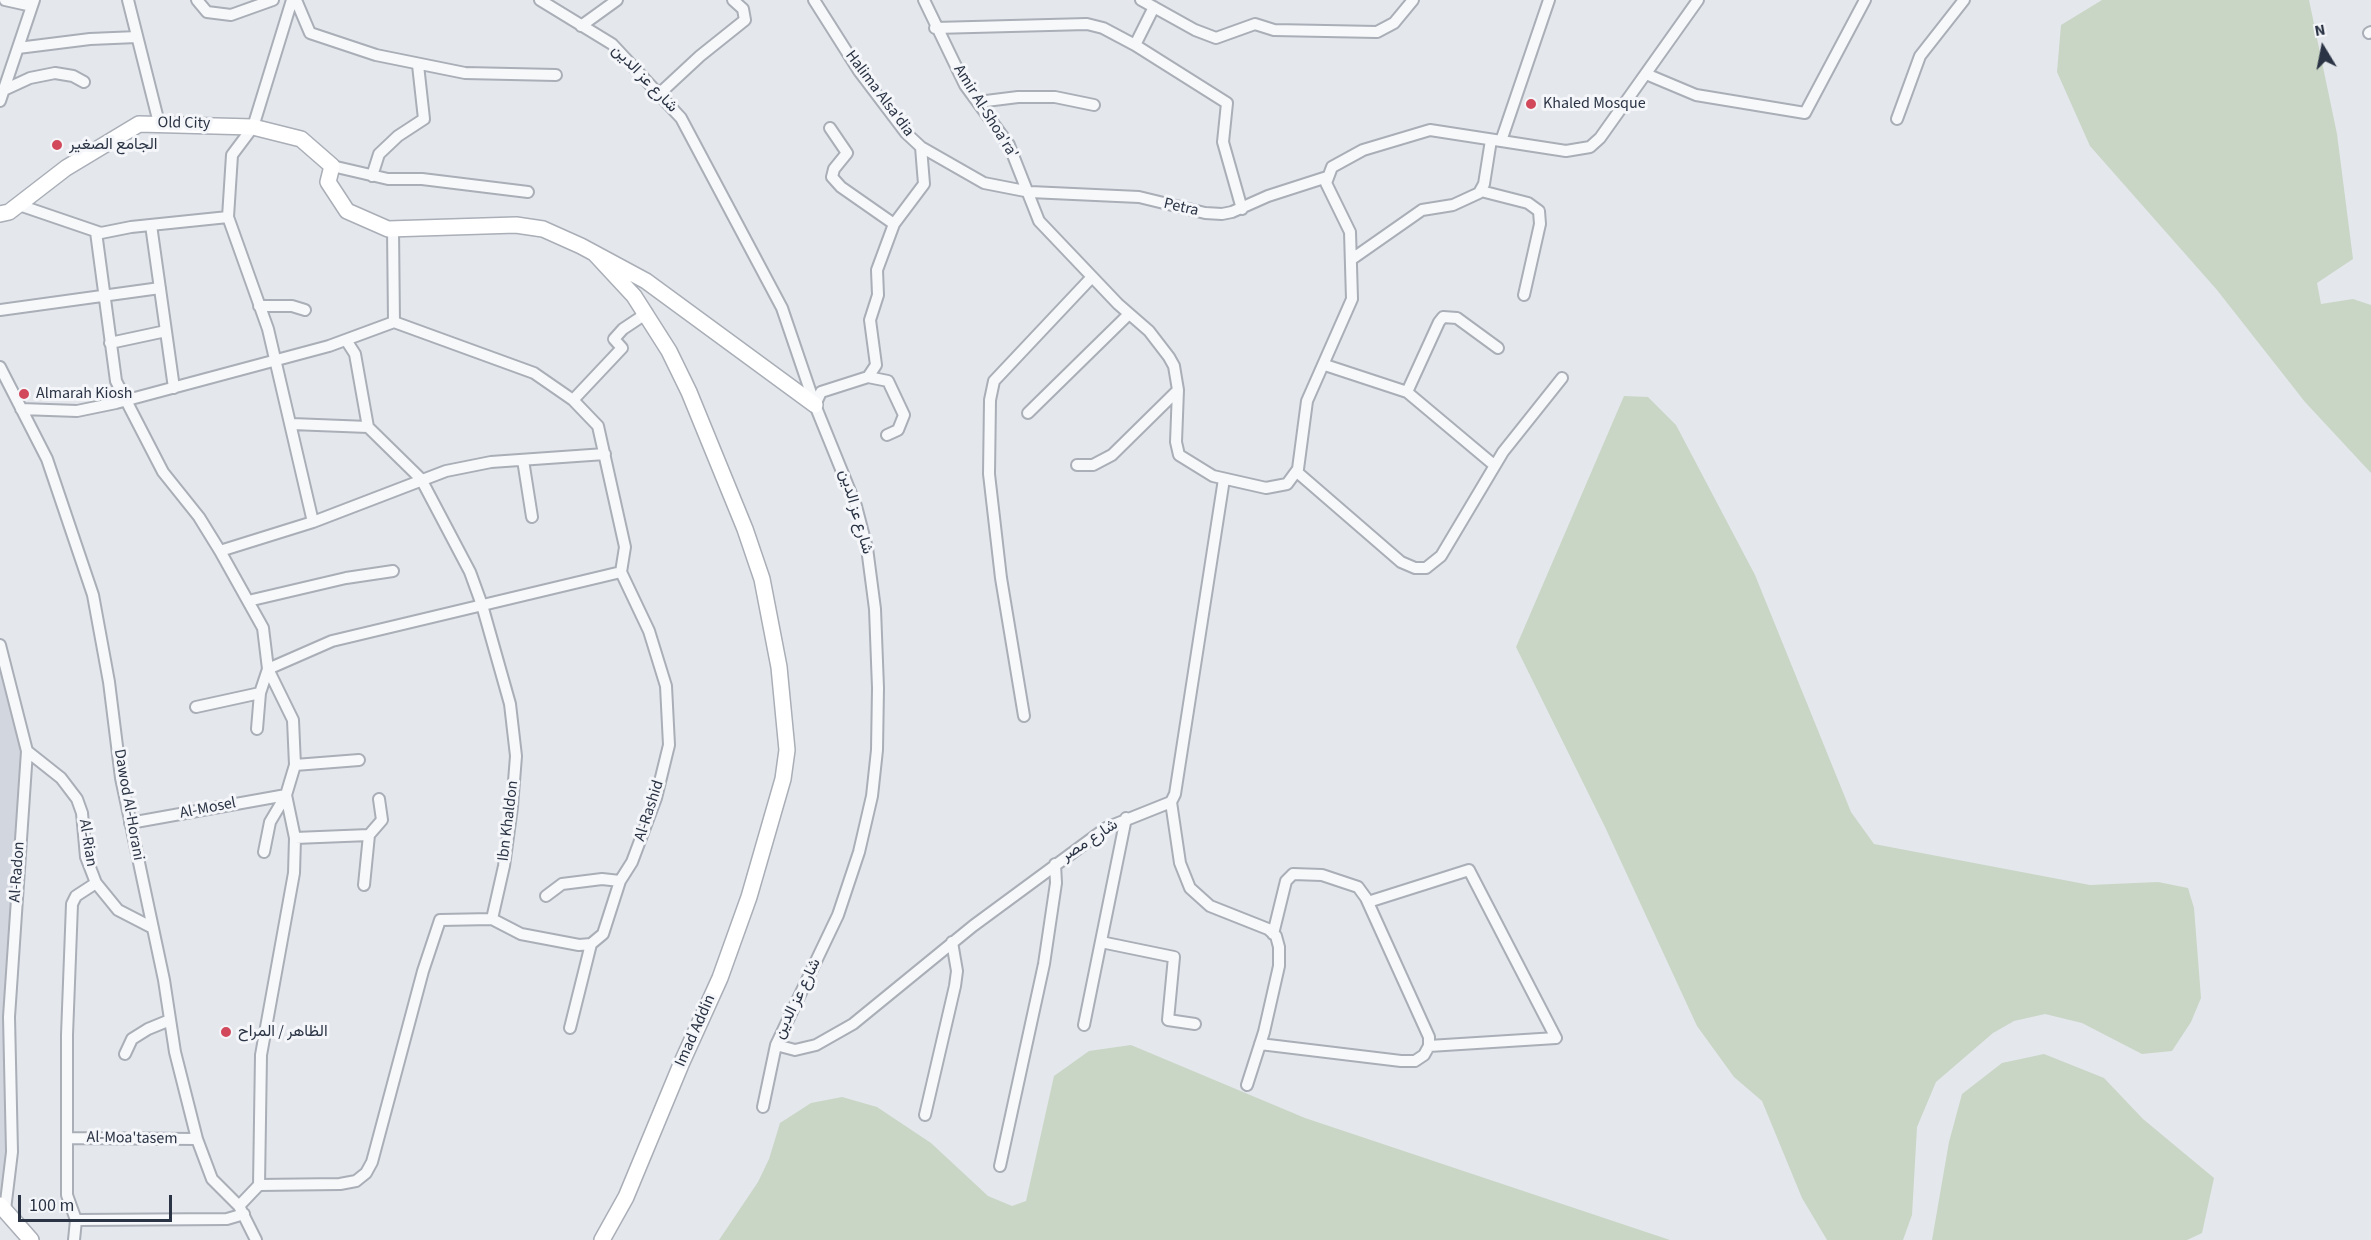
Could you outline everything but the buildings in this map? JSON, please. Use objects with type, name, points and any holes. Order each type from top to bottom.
[{"type":"street","points":[[2,95],[33,3],[5,0]]},
{"type":"street","points":[[128,0],[159,123]]},
{"type":"street","points":[[197,0],[207,12],[231,15],[273,0]]},
{"type":"street","points":[[294,0],[310,33],[376,55],[418,65],[489,75],[556,75]]},
{"type":"street","points":[[294,0],[253,127],[232,155],[228,217],[259,306],[275,361],[292,424],[313,522]]},
{"type":"street","points":[[581,26],[617,0]]},
{"type":"street","points":[[658,95],[700,56],[745,20],[743,9],[732,0]]},
{"type":"street","name":"Halima Alsa'dia","points":[[813,0],[859,71],[906,133],[921,147],[984,183],[1030,192]]},
{"type":"street","name":"Amir Al-Shoa'ra'","points":[[924,0],[935,27],[965,85],[1009,145],[1030,192],[1039,220],[1092,277],[1162,345],[1174,366],[1178,390],[1176,442],[1179,455],[1213,476],[1224,478]]},
{"type":"street","points":[[1141,0],[1195,30],[1216,38],[1255,24],[1274,30],[1377,32],[1394,22],[1413,0]]},
{"type":"street","points":[[1352,259],[1413,214],[1422,210],[1453,205],[1472,198],[1480,191],[1496,140],[1549,0]]},
{"type":"street","points":[[1273,934],[1210,906],[1190,888],[1180,863],[1171,802],[1175,794],[1224,478],[1266,488],[1287,484],[1297,472],[1308,401],[1352,299],[1350,232],[1327,189],[1327,177],[1332,167],[1346,158],[1417,132],[1445,130],[1566,151],[1590,147],[1600,138],[1698,0]]},
{"type":"street","points":[[1646,74],[1696,95],[1805,113],[1865,0]]},
{"type":"street","points":[[1897,119],[1920,56],[1965,0]]},
{"type":"street","name":"شارع عز الدين","points":[[543,1],[612,44],[681,118],[782,308],[815,405],[841,464],[867,548],[875,609],[878,750],[872,796],[838,915],[776,1044],[763,1107]]},
{"type":"street","points":[[1135,45],[1154,7]]},
{"type":"street","points":[[935,27],[1087,24],[1104,28],[1135,45],[1227,103],[1223,142],[1242,209]]},
{"type":"street","points":[[18,48],[90,39],[137,38]]},
{"type":"street","points":[[372,176],[379,154],[398,136],[424,119],[418,65]]},
{"type":"street","points":[[2,95],[30,78],[55,73],[73,76],[84,82]]},
{"type":"street","points":[[978,102],[1018,97],[1055,97],[1094,105]]},
{"type":"street","name":"Old City","points":[[1,218],[66,168],[112,138],[139,124],[253,127],[300,139],[332,166]]},
{"type":"street","points":[[830,128],[847,153],[834,169],[832,177],[841,187],[894,224]]},
{"type":"street","points":[[868,377],[876,364],[870,320],[878,296],[877,270],[894,224],[924,184],[921,147]]},
{"type":"street","points":[[528,192],[372,176],[332,166],[328,182],[347,211],[393,229],[516,225],[543,229],[646,281],[815,405],[817,396],[823,390],[868,377],[888,381],[904,415],[898,430],[887,435]]},
{"type":"street","name":"Petra","points":[[1030,192],[1130,196],[1205,213],[1222,214],[1242,209],[1268,196],[1327,177]]},
{"type":"street","points":[[1480,191],[1528,203],[1539,211],[1540,224],[1524,295]]},
{"type":"street","points":[[19,205],[96,232],[228,217]]},
{"type":"street","points":[[151,225],[174,388]]},
{"type":"street","points":[[393,229],[394,322]]},
{"type":"street","points":[[96,232],[113,374],[163,472],[199,517],[263,628],[268,669],[293,720],[295,765],[286,795],[270,822],[264,852]]},
{"type":"street","name":"Imad Addin","points":[[595,254],[647,313],[689,392],[745,529],[762,579],[779,667],[787,731],[784,772],[749,897],[720,978],[626,1197],[602,1240]]},
{"type":"street","points":[[1024,716],[1001,578],[989,474],[990,400],[994,381],[1092,277]]},
{"type":"street","points":[[0,310],[160,288]]},
{"type":"street","points":[[259,306],[292,306],[305,310]]},
{"type":"street","points":[[573,400],[622,348],[614,339],[623,329],[647,313]]},
{"type":"street","points":[[1028,412],[1129,314]]},
{"type":"street","points":[[1407,392],[1438,322],[1443,317],[1456,318],[1498,348]]},
{"type":"street","points":[[21,409],[81,411],[275,361],[346,340],[394,322],[534,373],[573,400],[598,426],[626,547],[621,572],[332,641],[268,669],[260,693],[257,729]]},
{"type":"street","points":[[110,343],[166,331]]},
{"type":"street","points":[[292,424],[368,427],[355,354],[346,340]]},
{"type":"street","points":[[1325,365],[1407,392],[1494,465]]},
{"type":"street","name":"Dawod Al-Horani","points":[[0,367],[6,391],[21,409],[47,459],[93,596],[110,682],[121,778],[164,980],[175,1052],[197,1139],[212,1179],[242,1210],[256,1240]]},
{"type":"street","points":[[1297,472],[1401,562],[1421,569],[1431,566],[1441,556],[1494,465],[1562,378]]},
{"type":"street","points":[[1077,465],[1094,465],[1112,455],[1178,390]]},
{"type":"street","name":"Ibn Khaldon","points":[[368,427],[422,481],[470,572],[483,605],[510,704],[516,756],[504,866],[492,919]]},
{"type":"street","points":[[220,551],[313,522],[446,471],[491,462],[605,454]]},
{"type":"street","points":[[522,460],[532,517]]},
{"type":"street","points":[[248,601],[346,578],[393,571]]},
{"type":"street","name":"Al-Rashid","points":[[591,944],[603,934],[620,881],[632,862],[656,798],[669,745],[666,686],[648,630],[621,572]]},
{"type":"street","name":"Al-Radon","points":[[0,645],[27,752],[9,1017],[12,1152],[2,1208]]},
{"type":"street","points":[[196,707],[260,693]]},
{"type":"street","name":"Al-Rian","points":[[27,752],[61,778],[77,799],[82,813],[86,857],[96,883],[118,910],[151,927]]},
{"type":"street","points":[[295,765],[359,760]]},
{"type":"street","points":[[76,1221],[228,1219],[242,1210],[259,1185],[261,1055],[292,884],[295,838],[286,795]]},
{"type":"street","name":"Al-Mosel","points":[[130,823],[286,795]]},
{"type":"street","points":[[364,885],[369,835],[382,820],[379,799]]},
{"type":"street","name":"شارع مصر","points":[[776,1044],[795,1050],[816,1045],[831,1038],[853,1024],[952,942],[1106,828],[1126,818],[1171,802]]},
{"type":"street","points":[[1084,1025],[1126,818]]},
{"type":"street","points":[[295,838],[369,835]]},
{"type":"street","points":[[1000,1166],[1044,964],[1056,883],[1055,864]]},
{"type":"street","points":[[1368,902],[1469,870],[1556,1038],[1429,1046]]},
{"type":"street","points":[[1247,1085],[1280,966],[1279,947],[1273,934],[1286,881],[1293,874],[1322,875],[1349,882],[1358,887],[1368,902],[1429,1037],[1429,1046],[1424,1055],[1415,1061],[1401,1061],[1260,1044]]},
{"type":"street","points":[[546,896],[562,884],[602,879],[620,881]]},
{"type":"street","points":[[75,1240],[76,1221],[67,1195],[67,1035],[72,902],[76,896],[96,883]]},
{"type":"street","points":[[259,1185],[340,1184],[356,1181],[366,1173],[372,1162],[423,971],[440,920],[492,919],[521,934],[579,945],[591,944],[570,1028]]},
{"type":"street","points":[[925,1114],[955,987],[957,971],[952,942]]},
{"type":"street","points":[[1101,942],[1174,957],[1168,1020],[1195,1024]]},
{"type":"street","points":[[124,1054],[132,1039],[170,1020]]},
{"type":"street","name":"Al-Moa'tasem","points":[[67,1138],[197,1139]]},
{"type":"street","points":[[2,1208],[31,1240]]},
{"type":"shaded area","points":[[0,648],[26,750],[9,1014],[11,1149],[0,1205]]},
{"type":"green space","points":[[2102,0],[2309,0],[2337,134],[2353,259],[2317,283],[2321,304],[2353,299],[2371,305],[2371,473],[2305,402],[2217,290],[2090,146],[2057,72],[2061,25]]},
{"type":"green space","points":[[1624,396],[1648,397],[1676,425],[1755,575],[1851,812],[1874,844],[2090,885],[2158,882],[2188,888],[2194,908],[2201,998],[2191,1022],[2172,1051],[2142,1054],[2082,1023],[2045,1014],[2014,1021],[1993,1033],[1936,1082],[1917,1127],[1912,1215],[1903,1240],[1827,1240],[1802,1198],[1762,1101],[1734,1077],[1697,1026],[1605,827],[1516,647]]},
{"type":"green space","points":[[1131,1045],[1305,1118],[1670,1240],[719,1240],[758,1182],[769,1159],[780,1123],[811,1103],[842,1097],[877,1107],[931,1143],[988,1196],[1012,1206],[1026,1201],[1054,1076],[1089,1051]]},
{"type":"green space","points":[[2044,1054],[2104,1078],[2143,1119],[2214,1178],[2202,1233],[2187,1240],[1932,1240],[1949,1142],[1962,1094],[2002,1063]]},
{"type":"place","name":"Khaled Mosque","points":[[1531,104]]},
{"type":"place","name":"الجامع الصغير","points":[[57,145]]},
{"type":"place","name":"Almarah Kiosh","points":[[24,394]]},
{"type":"place","name":"الظاهر / المراح","points":[[226,1032]]}]
